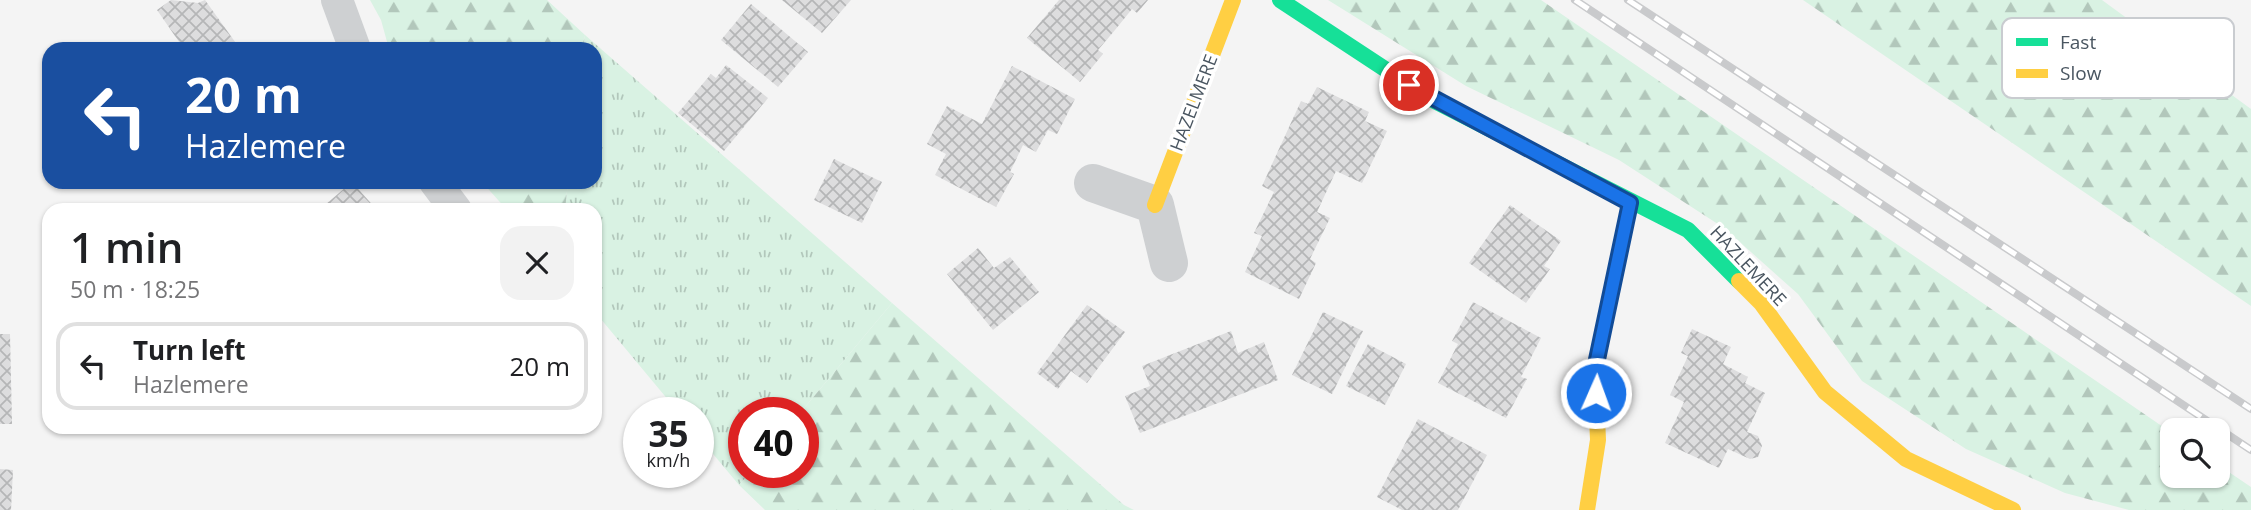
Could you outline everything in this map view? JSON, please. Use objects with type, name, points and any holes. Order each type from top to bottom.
[{"type":"street","name":"HAZELMERE","points":[[1155,205],[1233,0]]},
{"type":"street","name":"HAZLEMERE","points":[[1280,0],[1429,98],[1630,203],[1688,230],[1761,303],[1825,392],[1906,458],[2013,510]]},
{"type":"street","points":[[1093,183],[1155,205],[1169,263]]},
{"type":"street","points":[[1587,510],[1598,440],[1595,369],[1630,203]]},
{"type":"lane","points":[[337,0],[352,42]]},
{"type":"green space","points":[[370,0],[547,0],[585,35],[584,42],[387,42],[381,20]]},
{"type":"green space","points":[[1328,0],[1541,0],[2160,425],[2160,488],[2230,488],[2230,473],[2251,487],[2251,510],[2129,510],[2065,493],[1966,449],[1862,381],[1798,294],[1724,228],[1619,160],[1466,86]]},
{"type":"green space","points":[[1803,0],[2102,0],[2127,18],[2002,18],[2002,98],[2234,97],[2251,109],[2251,306]]},
{"type":"green space","points":[[585,35],[593,42],[584,42]]},
{"type":"green space","points":[[602,50],[892,303],[813,397],[728,397],[728,472],[714,455],[714,397],[666,397],[602,320],[602,203],[566,203],[567,189],[602,189]]},
{"type":"green space","points":[[488,189],[567,189],[566,203],[501,203]]},
{"type":"green space","points":[[892,303],[1124,505],[1134,510],[765,510],[742,488],[819,488],[819,397],[813,397]]},
{"type":"building","points":[[171,0],[198,3],[205,0],[235,42],[179,42],[157,10]]},
{"type":"building","points":[[782,0],[851,0],[822,33]]},
{"type":"building","points":[[1059,0],[1148,0],[1137,13],[1132,9],[1098,50],[1103,54],[1080,82],[1027,38]]},
{"type":"building","points":[[751,4],[808,52],[778,87],[721,40]]},
{"type":"building","points":[[726,65],[768,98],[724,151],[678,113],[711,74],[716,78]]},
{"type":"building","points":[[1012,66],[1075,99],[1057,134],[1048,130],[1036,152],[1023,145],[1010,172],[1014,174],[996,207],[935,175],[946,154],[927,144],[947,106],[982,124]]},
{"type":"building","points":[[1317,87],[1369,112],[1365,121],[1387,131],[1362,183],[1336,171],[1317,212],[1330,218],[1310,259],[1316,263],[1299,299],[1245,272],[1262,236],[1254,233],[1274,192],[1262,186],[1301,101],[1308,104]]},
{"type":"building","points":[[834,159],[882,182],[862,223],[814,200]]},
{"type":"building","points":[[344,189],[358,189],[371,203],[327,203]]},
{"type":"building","points":[[1510,205],[1561,241],[1544,266],[1550,269],[1526,303],[1469,263]]},
{"type":"building","points":[[978,248],[994,268],[1010,257],[1039,292],[993,330],[947,274]]},
{"type":"building","points":[[1473,302],[1541,338],[1521,377],[1527,379],[1506,418],[1438,383],[1458,344],[1452,341]]},
{"type":"building","points":[[1087,305],[1125,332],[1087,383],[1071,371],[1058,389],[1037,373]]},
{"type":"building","points":[[1323,312],[1363,331],[1332,394],[1292,375]]},
{"type":"building","points":[[1692,329],[1731,347],[1723,364],[1748,377],[1745,383],[1765,393],[1747,432],[1758,436],[1762,446],[1758,457],[1750,459],[1728,449],[1719,468],[1665,443],[1684,402],[1670,395],[1688,356],[1681,353]]},
{"type":"building","points":[[1231,331],[1238,353],[1264,342],[1278,380],[1140,433],[1125,396],[1150,386],[1142,366]]},
{"type":"building","points":[[0,334],[10,334],[12,424],[0,424]]},
{"type":"building","points":[[1368,344],[1406,364],[1385,405],[1346,386]]},
{"type":"building","points":[[1418,419],[1487,455],[1458,510],[1402,510],[1377,497]]},
{"type":"building","points":[[0,469],[13,470],[11,510],[0,510]]},
{"type":"railway","points":[[1575,0],[2251,450]]},
{"type":"railway","points":[[1628,0],[2251,409]]},
{"type":"traffic: fast","points":[[1280,0],[1429,98],[1688,230],[1739,281]]},
{"type":"traffic: slow","points":[[1155,205],[1233,0]]},
{"type":"traffic: slow","points":[[1587,510],[1598,440],[1595,369],[1630,203]]},
{"type":"traffic: slow","points":[[1739,281],[1761,303],[1825,392],[1906,459],[2013,510]]},
{"type":"route","points":[[1409,85],[1630,203],[1595,369],[1596,393]]}]
